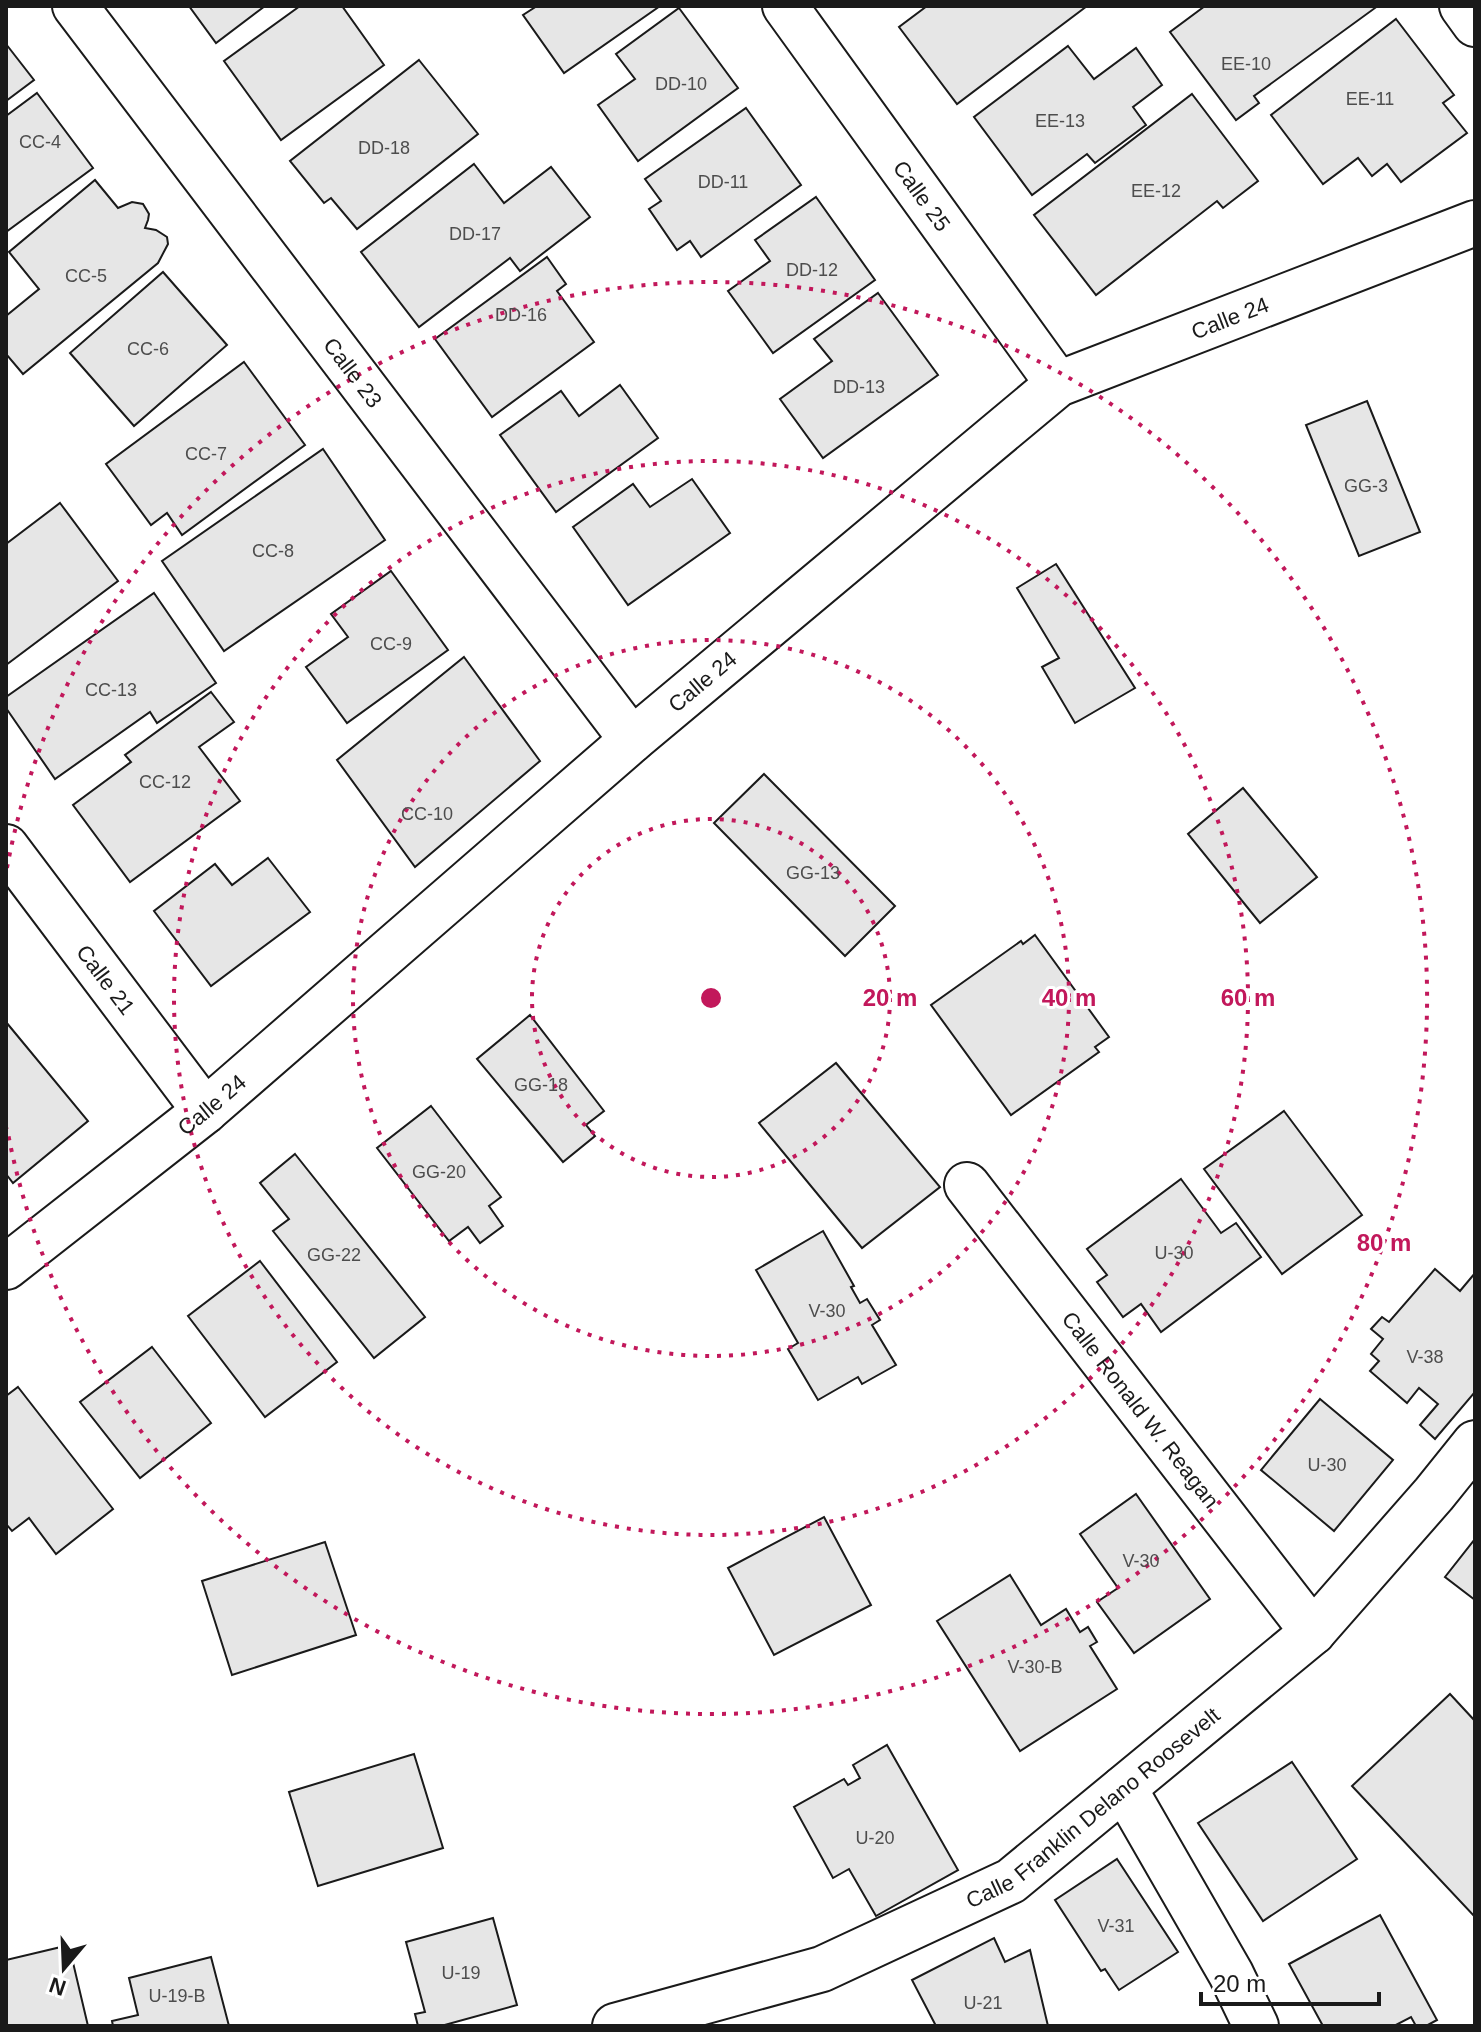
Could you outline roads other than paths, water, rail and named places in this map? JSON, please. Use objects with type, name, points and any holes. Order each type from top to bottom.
[{"type":"street","name":"Calle 23","points":[[75,6],[632,740]]},
{"type":"street","name":"Calle 25","points":[[785,6],[1058,384]]},
{"type":"street","points":[[1462,6],[1475,24]]},
{"type":"street","name":"Calle 24","points":[[6,1267],[205,1111],[632,740],[1058,384],[1475,223]]},
{"type":"street","name":"Calle 21","points":[[6,847],[205,1111]]},
{"type":"street","name":"Calle Ronald W. Reagan","points":[[967,1185],[1313,1632]]},
{"type":"street","name":"Calle Franklin Delano Roosevelt","points":[[615,2026],[822,1969],[1011,1881],[1313,1632],[1475,1443]]},
{"type":"street","points":[[1124,1788],[1231,1974],[1256,2026]]}]
